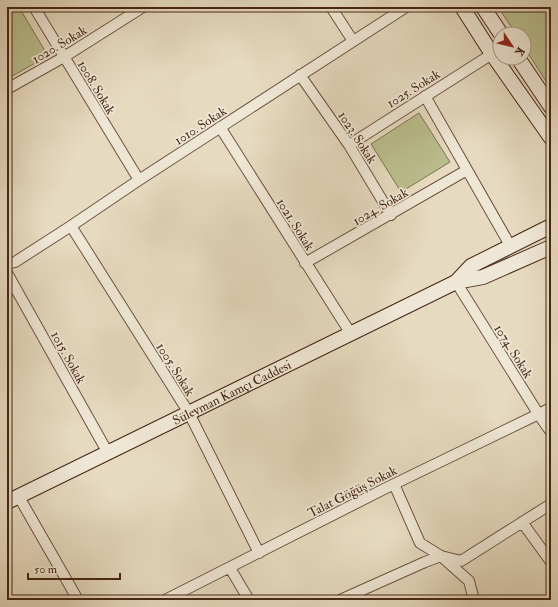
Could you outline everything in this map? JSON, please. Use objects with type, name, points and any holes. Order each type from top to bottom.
[{"type":"street","name":"1008. Sokak","points":[[34,7],[138,180]]},
{"type":"street","name":"1020. Sokak","points":[[7,89],[64,57],[143,7]]},
{"type":"street","points":[[331,7],[353,41]]},
{"type":"street","name":"1010. Sokak","points":[[7,264],[15,262],[71,226],[138,180],[406,7]]},
{"type":"street","points":[[462,7],[492,54]]},
{"type":"street","points":[[483,7],[496,26]]},
{"type":"street","name":"1025. Sokak","points":[[349,145],[492,54]]},
{"type":"street","points":[[500,66],[551,138]]},
{"type":"street","points":[[523,66],[551,107]]},
{"type":"street","name":"1023. Sokak","points":[[300,75],[349,145],[391,215]]},
{"type":"street","points":[[425,96],[511,246]]},
{"type":"street","name":"1021. Sokak","points":[[220,127],[351,334]]},
{"type":"street","name":"1024. Sokak","points":[[305,263],[467,170]]},
{"type":"street","name":"1005. Sokak","points":[[71,226],[189,413],[259,553]]},
{"type":"street","name":"Süleyman Kamçı Caddesi","points":[[456,282],[471,266],[551,226]]},
{"type":"street","name":"Süleyman Kamçı Caddesi","points":[[13,500],[456,282],[483,277],[551,247]]},
{"type":"street","name":"1015. Sokak","points":[[7,273],[108,453]]},
{"type":"street","name":"1074. Sokak","points":[[456,282],[551,432]]},
{"type":"street","name":"Talat Göğüş Sokak","points":[[165,600],[394,484],[551,408]]},
{"type":"street","points":[[394,484],[420,543],[441,556],[469,581],[474,600]]},
{"type":"street","points":[[13,500],[78,600]]},
{"type":"street","points":[[340,600],[441,556],[462,561],[551,504]]},
{"type":"street","points":[[522,522],[551,562]]},
{"type":"street","points":[[230,568],[249,600]]},
{"type":"green space","points":[[14,7],[19,7],[48,56],[7,79],[7,11]]},
{"type":"green space","points":[[498,7],[551,7],[551,89],[532,59],[532,26],[511,26]]},
{"type":"green space","points":[[419,113],[450,162],[401,192],[371,144]]}]
